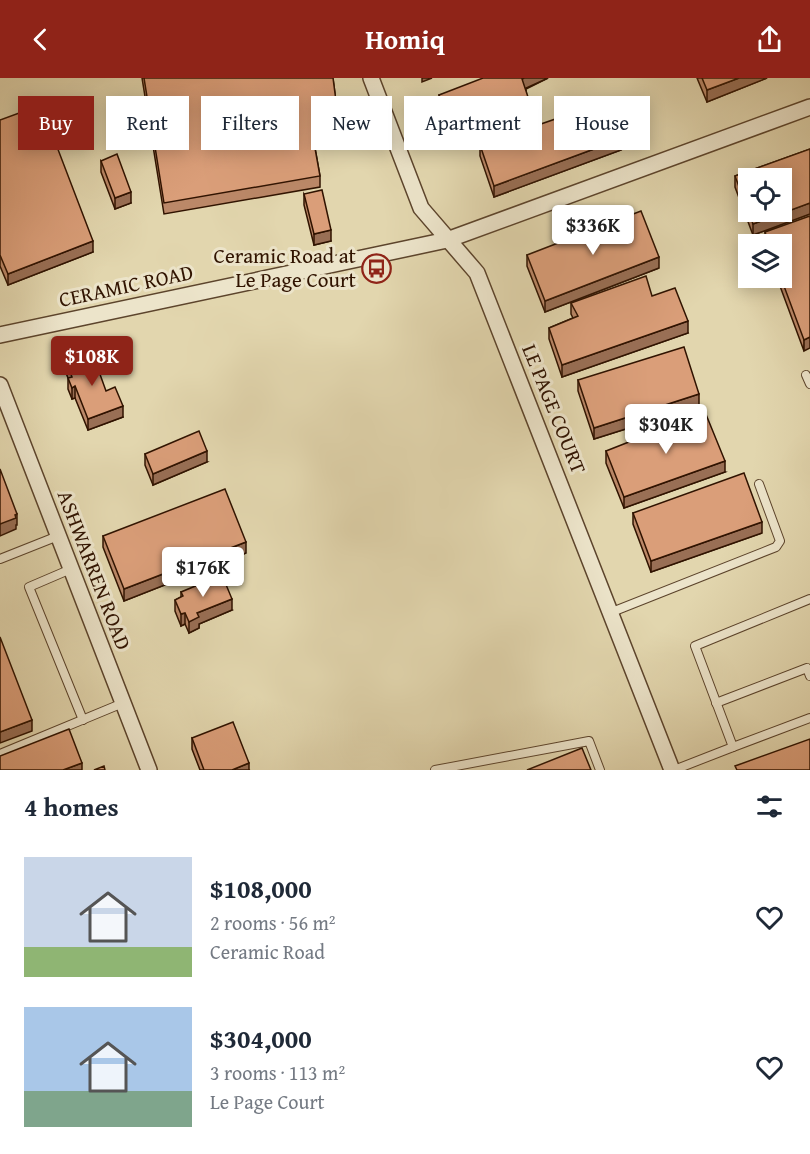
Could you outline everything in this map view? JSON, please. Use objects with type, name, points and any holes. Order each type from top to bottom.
[{"type":"street","name":"LE PAGE COURT","points":[[372,78],[421,208],[477,273],[673,770]]},
{"type":"street","name":"CERAMIC ROAD","points":[[0,335],[447,240],[810,108]]},
{"type":"street","name":"ASHWARREN ROAD","points":[[0,385],[149,770]]},
{"type":"lane","points":[[806,375],[810,384]]},
{"type":"lane","points":[[612,612],[776,547],[780,541],[759,484]]},
{"type":"lane","points":[[0,559],[58,536]]},
{"type":"lane","points":[[71,569],[29,587],[83,720]]},
{"type":"lane","points":[[733,747],[694,646],[810,599]]},
{"type":"lane","points":[[716,703],[807,668],[810,676]]},
{"type":"lane","points":[[0,754],[123,704]]},
{"type":"lane","points":[[673,770],[810,718]]},
{"type":"lane","points":[[435,770],[589,741],[600,770]]},
{"type":"building","points":[[144,78],[333,78],[335,96],[311,96],[311,150],[315,150],[320,176],[164,203],[156,150],[189,150],[189,96],[147,96]]},
{"type":"building","points":[[483,78],[524,78],[522,79],[528,96],[439,96]]},
{"type":"building","points":[[702,78],[739,78],[707,90]]},
{"type":"building","points":[[18,113],[18,150],[58,150],[93,241],[8,274],[0,255],[0,120]]},
{"type":"building","points":[[554,119],[554,150],[591,150],[494,186],[482,150],[542,150],[542,124]]},
{"type":"building","points":[[810,149],[810,203],[792,210],[792,168],[757,168]]},
{"type":"building","points":[[117,154],[131,192],[115,198],[101,161]]},
{"type":"building","points":[[322,190],[331,230],[314,234],[304,194]]},
{"type":"building","points":[[641,211],[659,257],[545,301],[527,255]]},
{"type":"building","points":[[810,216],[810,337],[804,340],[785,288],[792,288],[792,234],[766,234],[765,232]]},
{"type":"building","points":[[646,276],[652,296],[675,288],[688,321],[562,365],[549,328],[578,316],[571,303]]},
{"type":"building","points":[[684,347],[699,394],[594,428],[578,380]]},
{"type":"building","points":[[92,352],[106,391],[115,387],[123,406],[88,419],[75,386],[72,388],[68,378],[72,377],[66,362]]},
{"type":"building","points":[[705,412],[725,461],[624,497],[606,451]]},
{"type":"building","points":[[199,431],[207,451],[153,474],[145,454]]},
{"type":"building","points":[[0,469],[17,514],[16,518],[0,524]]},
{"type":"building","points":[[744,473],[762,522],[651,561],[633,513]]},
{"type":"building","points":[[225,489],[246,542],[124,589],[103,536]]},
{"type":"building","points":[[222,575],[232,599],[197,613],[199,617],[189,622],[185,613],[181,614],[175,600],[183,596],[181,592]]},
{"type":"building","points":[[0,637],[32,720],[0,732]]},
{"type":"building","points":[[233,722],[249,763],[232,770],[204,770],[192,738]]},
{"type":"building","points":[[69,729],[82,763],[63,770],[0,770],[0,756]]},
{"type":"building","points":[[810,739],[810,770],[737,770],[735,766]]},
{"type":"building","points":[[582,748],[591,770],[527,770]]},
{"type":"place","name":"Ceramic Road at Le Page Court","points":[[377,268]]}]
